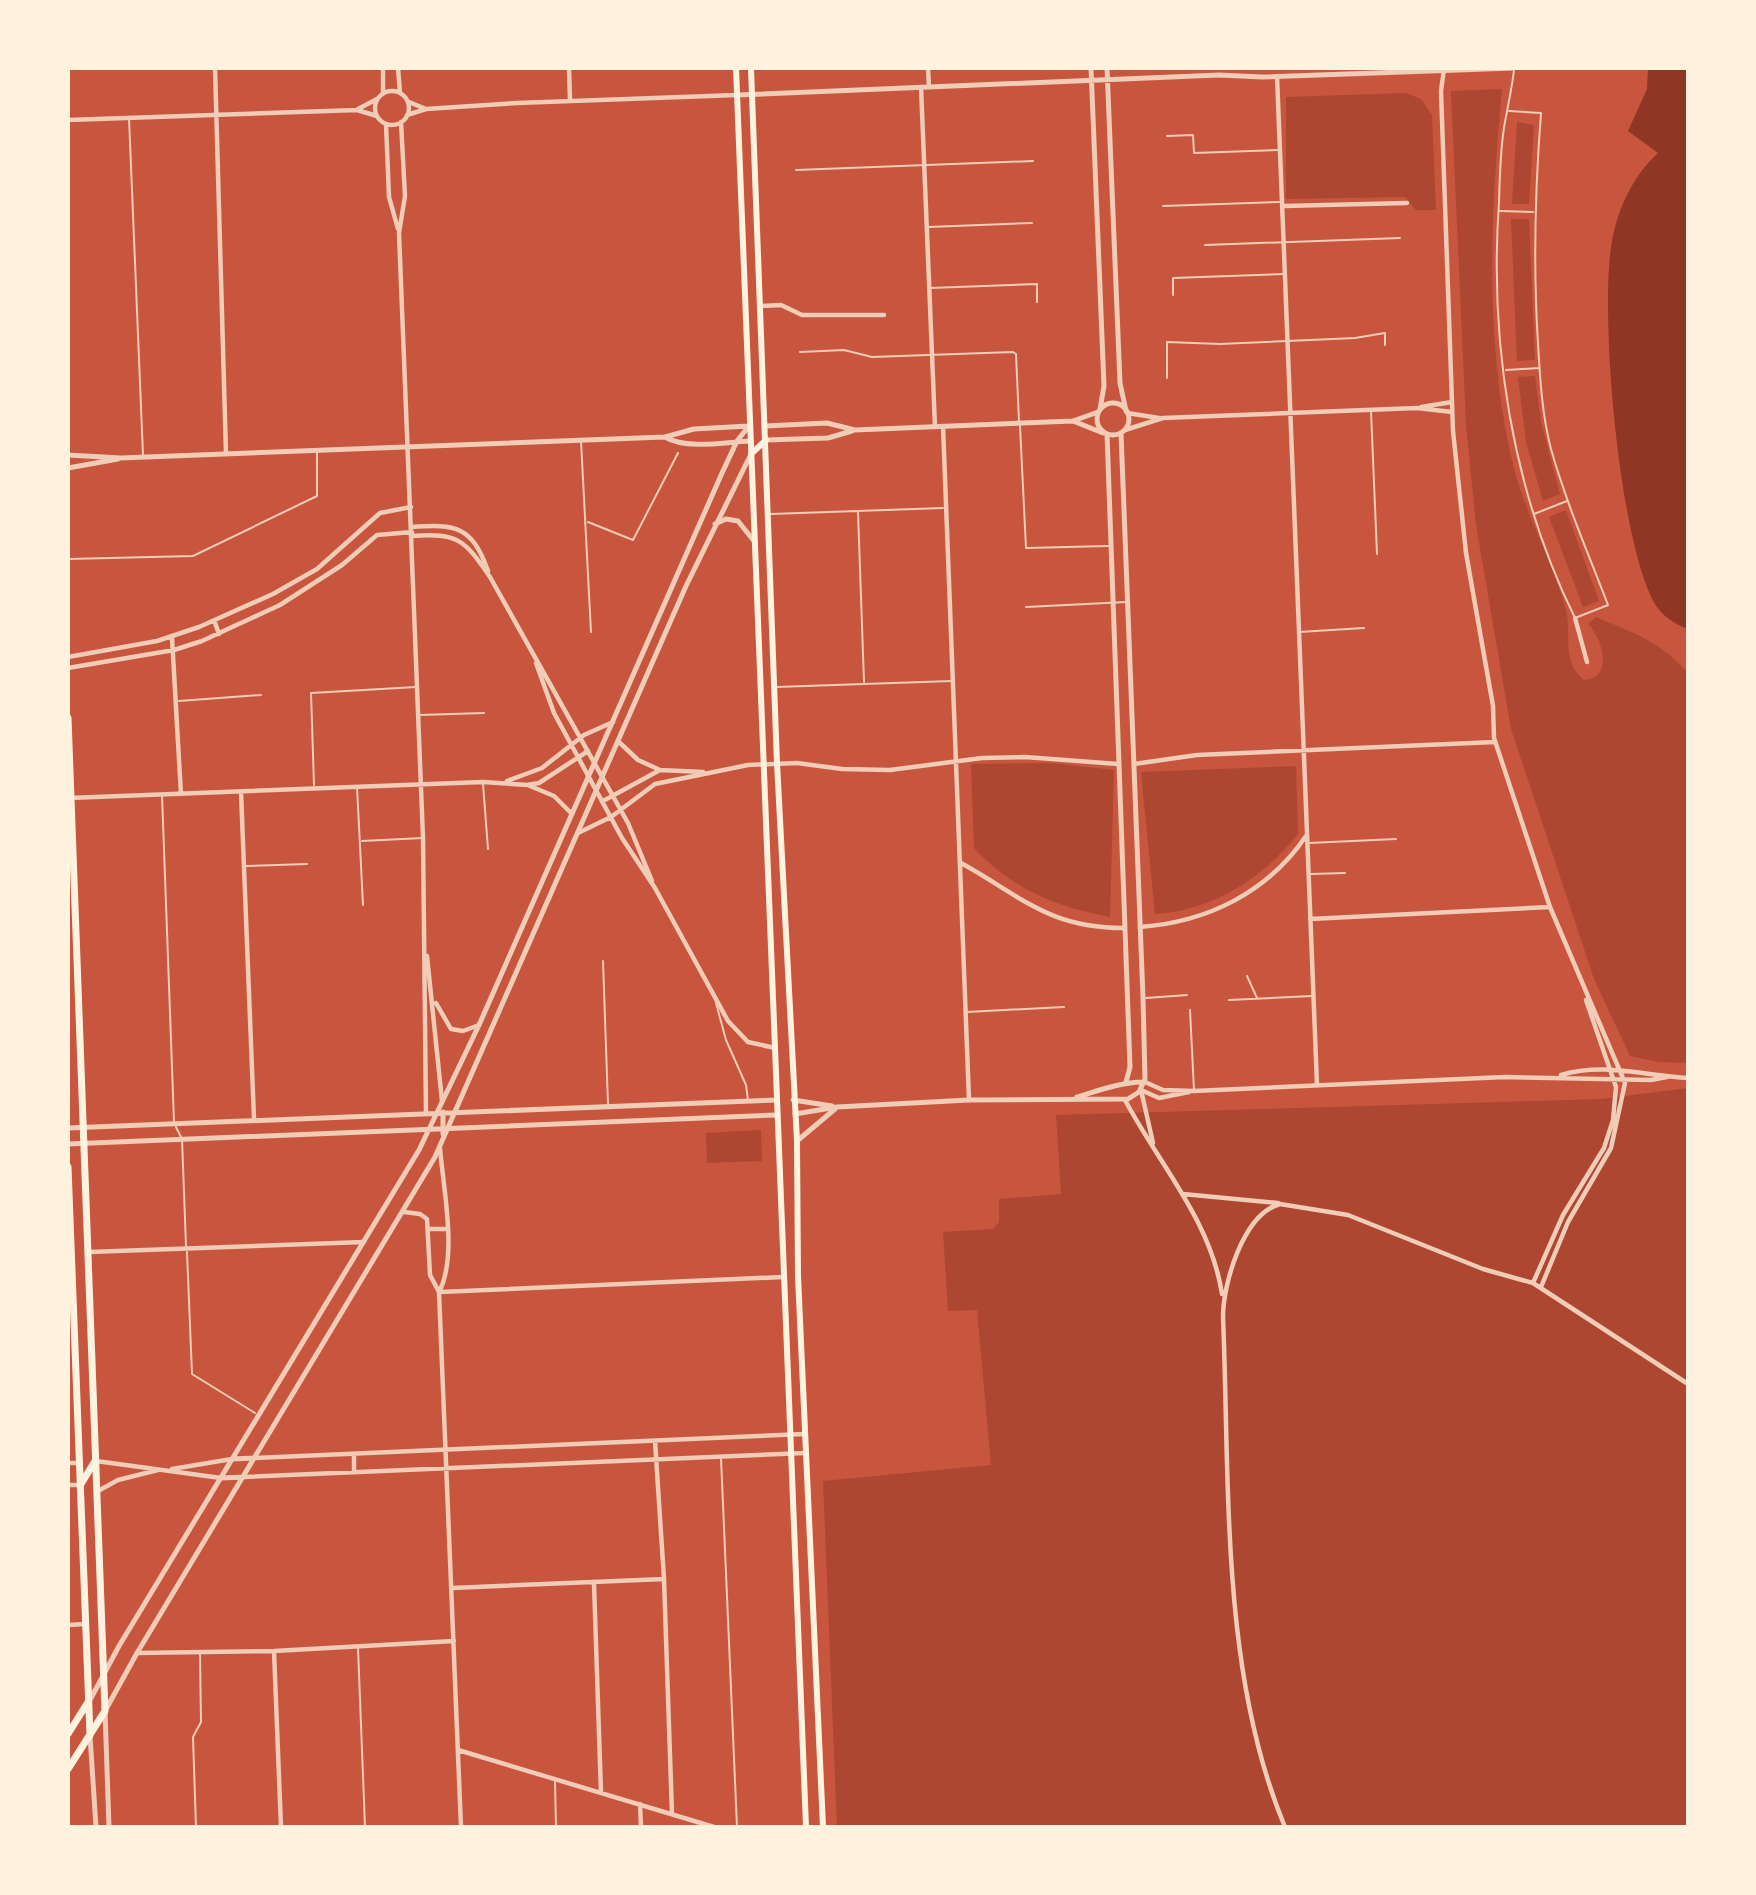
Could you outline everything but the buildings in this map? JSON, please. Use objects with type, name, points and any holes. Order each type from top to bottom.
[{"type":"highway","points":[[68,718],[106,1711],[68,1769]]},
{"type":"highway","points":[[68,1167],[90,1736]]},
{"type":"highway","points":[[80,1463],[96,1461]]},
{"type":"highway","points":[[81,1485],[96,1461]]},
{"type":"highway","points":[[68,1734],[90,1700]]},
{"type":"main road","points":[[736,68],[765,764],[789,1454],[806,1827]]},
{"type":"main road","points":[[751,68],[777,764],[797,1141],[798,1276],[822,1827]]},
{"type":"main road","points":[[749,426],[765,425]]},
{"type":"main road","points":[[750,441],[766,440]]},
{"type":"main road","points":[[751,454],[766,440]]},
{"type":"main road","points":[[777,1100],[793,1100]]},
{"type":"main road","points":[[777,1115],[795,1114]]},
{"type":"main road","points":[[783,1277],[798,1276]]},
{"type":"street","points":[[215,68],[226,454]]},
{"type":"street","points":[[357,110],[383,93],[383,68]]},
{"type":"street","points":[[398,68],[400,93],[408,102],[426,109]]},
{"type":"street","points":[[569,68],[570,101]]},
{"type":"street","points":[[928,68],[929,87]]},
{"type":"street","points":[[1091,68],[1104,386],[1097,424],[1106,434],[1127,996],[1129,1067],[1126,1082]]},
{"type":"street","points":[[1107,68],[1120,383],[1127,412],[1123,431],[1143,997],[1144,1082],[1141,1090],[1155,1147]]},
{"type":"street","points":[[1445,69],[1441,91],[1452,412],[1466,553],[1493,706],[1495,742],[1550,907],[1583,989],[1624,1078],[1620,1115],[1611,1148],[1573,1211],[1541,1287]]},
{"type":"street","points":[[386,124],[401,122],[407,115],[426,109],[570,101],[1219,75],[1277,76],[1514,69]]},
{"type":"street","points":[[1277,76],[1317,1085]]},
{"type":"street","points":[[921,88],[935,427]]},
{"type":"street","points":[[383,93],[400,93]]},
{"type":"street","points":[[377,99],[377,116]]},
{"type":"street","points":[[407,115],[408,102]]},
{"type":"street","points":[[68,122],[129,117],[357,110],[377,116],[386,124],[389,197],[400,233]]},
{"type":"street","points":[[401,122],[405,196],[400,233],[423,838],[426,945],[423,999],[428,1131]]},
{"type":"street","points":[[1282,204],[1407,203]]},
{"type":"street","points":[[1097,226],[1113,226]]},
{"type":"street","points":[[761,306],[781,305],[802,315],[884,314]]},
{"type":"street","points":[[1101,320],[1117,320]]},
{"type":"street","points":[[765,425],[827,424],[855,430],[1073,421],[1114,403],[1127,412],[1163,418],[1417,408],[1452,402]]},
{"type":"street","points":[[1417,408],[1452,412]]},
{"type":"street","points":[[1073,421],[1106,434],[1163,418]]},
{"type":"street","points":[[68,455],[121,458],[581,441],[665,437],[694,429],[749,426]]},
{"type":"street","points":[[442,1102],[479,1025],[737,441],[749,426]]},
{"type":"street","points":[[943,426],[969,1100]]},
{"type":"street","points":[[766,440],[828,438],[855,430]]},
{"type":"street","points":[[665,437],[671,441],[750,441]]},
{"type":"street","points":[[109,1827],[106,1711],[137,1653],[404,1212],[441,1144],[715,524],[751,454]]},
{"type":"street","points":[[68,467],[121,458]]},
{"type":"street","points":[[68,657],[91,655],[172,637],[214,620],[273,594],[317,569],[380,513],[411,508]]},
{"type":"street","points":[[715,524],[726,519],[738,521],[755,543]]},
{"type":"street","points":[[68,668],[174,650],[219,634],[290,599],[342,565],[377,535],[450,526],[466,533],[479,549],[490,577],[536,663],[557,694],[639,845],[655,888]]},
{"type":"street","points":[[412,532],[444,534],[459,542],[490,577]]},
{"type":"street","points":[[459,542],[466,533]]},
{"type":"street","points":[[1575,618],[1587,662]]},
{"type":"street","points":[[214,620],[219,634]]},
{"type":"street","points":[[172,637],[181,794]]},
{"type":"street","points":[[536,663],[550,702],[572,746],[611,817],[655,888],[715,1000],[740,1037],[756,1046],[775,1048]]},
{"type":"street","points":[[503,782],[542,768],[581,738],[613,722]]},
{"type":"street","points":[[619,742],[638,760],[660,770],[708,773]]},
{"type":"street","points":[[578,834],[611,817],[655,784],[765,764],[875,770],[1025,757],[1134,764],[1191,755],[1495,742]]},
{"type":"street","points":[[527,785],[544,780],[588,751]]},
{"type":"street","points":[[604,801],[660,770]]},
{"type":"street","points":[[69,798],[503,782],[527,785],[554,796],[572,814]]},
{"type":"street","points":[[241,792],[254,1119]]},
{"type":"street","points":[[960,862],[1040,911],[1088,926],[1140,927],[1182,922],[1233,902],[1281,867],[1307,835]]},
{"type":"street","points":[[1310,919],[1550,907]]},
{"type":"street","points":[[90,1700],[440,1113],[442,1102],[426,945]]},
{"type":"street","points":[[1533,1283],[1563,1215],[1604,1148],[1615,1109],[1616,1090],[1613,1078],[1583,989]]},
{"type":"street","points":[[433,995],[444,1023],[451,1029],[463,1031],[479,1025]]},
{"type":"street","points":[[1127,996],[1143,997]]},
{"type":"street","points":[[1557,1076],[1580,1070],[1620,1068],[1688,1078]]},
{"type":"street","points":[[1076,1097],[1117,1088],[1126,1082],[1144,1082],[1163,1090],[1194,1091],[1557,1076],[1651,1080],[1667,1077]]},
{"type":"street","points":[[1141,1090],[1159,1098],[1194,1091]]},
{"type":"street","points":[[795,1114],[837,1107],[969,1100],[1076,1097],[1125,1100],[1141,1090]]},
{"type":"street","points":[[68,1128],[777,1100]]},
{"type":"street","points":[[793,1100],[837,1107]]},
{"type":"street","points":[[1125,1100],[1182,1194],[1213,1256],[1223,1302],[1236,1634],[1254,1734],[1285,1827]]},
{"type":"street","points":[[701,1102],[701,1119]]},
{"type":"street","points":[[608,1107],[608,1123]]},
{"type":"street","points":[[797,1141],[837,1107]]},
{"type":"street","points":[[487,1112],[487,1128]]},
{"type":"street","points":[[440,1113],[445,1130]]},
{"type":"street","points":[[68,1144],[777,1115]]},
{"type":"street","points":[[384,1116],[385,1132]]},
{"type":"street","points":[[441,1144],[447,1273],[439,1292],[461,1827]]},
{"type":"street","points":[[1182,1194],[1323,1209],[1378,1224],[1483,1269],[1541,1287],[1688,1384]]},
{"type":"street","points":[[1223,1302],[1228,1278],[1246,1237],[1266,1212],[1283,1204]]},
{"type":"street","points":[[404,1212],[424,1216],[428,1229],[430,1275],[439,1292]]},
{"type":"street","points":[[428,1229],[446,1229]]},
{"type":"street","points":[[89,1252],[364,1241]]},
{"type":"street","points":[[439,1292],[783,1277]]},
{"type":"street","points":[[168,1470],[232,1459],[804,1434]]},
{"type":"street","points":[[655,1441],[664,1578],[672,1814]]},
{"type":"street","points":[[96,1461],[221,1478],[805,1453]]},
{"type":"street","points":[[354,1455],[354,1471]]},
{"type":"street","points":[[68,1463],[80,1463]]},
{"type":"street","points":[[97,1492],[118,1480],[159,1470]]},
{"type":"street","points":[[68,1485],[81,1485]]},
{"type":"street","points":[[452,1588],[594,1584],[664,1578]]},
{"type":"street","points":[[594,1584],[601,1793]]},
{"type":"street","points":[[68,1625],[86,1624]]},
{"type":"street","points":[[137,1653],[274,1651],[454,1641]]},
{"type":"street","points":[[274,1651],[281,1827]]},
{"type":"street","points":[[90,1736],[96,1827]]},
{"type":"street","points":[[458,1750],[714,1827]]},
{"type":"street","points":[[640,1804],[641,1827]]},
{"type":"lane","points":[[1277,68],[1277,76]]},
{"type":"lane","points":[[1509,111],[1541,113],[1534,212],[1540,368],[1551,448],[1608,605],[1575,618],[1517,461],[1504,370],[1497,263],[1498,211],[1505,120],[1509,111],[1514,69]]},
{"type":"lane","points":[[129,117],[143,457]]},
{"type":"lane","points":[[1167,136],[1193,135],[1194,153],[1279,150]]},
{"type":"lane","points":[[796,170],[924,163],[1033,161]]},
{"type":"lane","points":[[1163,206],[1282,204]]},
{"type":"lane","points":[[1498,211],[1534,212]]},
{"type":"lane","points":[[927,227],[1032,223]]},
{"type":"lane","points":[[1205,245],[1400,239]]},
{"type":"lane","points":[[1173,295],[1173,278],[1284,274]]},
{"type":"lane","points":[[929,288],[1037,284],[1037,302]]},
{"type":"lane","points":[[1167,378],[1167,342],[1220,344],[1385,333],[1385,345]]},
{"type":"lane","points":[[800,352],[844,350],[872,358],[1013,352],[1016,354],[1026,548],[1126,546]]},
{"type":"lane","points":[[1504,370],[1540,368]]},
{"type":"lane","points":[[1371,410],[1377,554]]},
{"type":"lane","points":[[581,441],[591,632]]},
{"type":"lane","points":[[68,559],[196,555],[317,496],[317,450]]},
{"type":"lane","points":[[587,521],[633,540],[678,453]]},
{"type":"lane","points":[[1534,513],[1569,501]]},
{"type":"lane","points":[[769,514],[948,508]]},
{"type":"lane","points":[[858,511],[864,683]]},
{"type":"lane","points":[[1026,607],[1128,602]]},
{"type":"lane","points":[[1298,632],[1364,628]]},
{"type":"lane","points":[[774,687],[953,681]]},
{"type":"lane","points":[[314,788],[311,693],[417,687]]},
{"type":"lane","points":[[177,701],[261,695]]},
{"type":"lane","points":[[418,715],[484,712]]},
{"type":"lane","points":[[483,782],[488,849]]},
{"type":"lane","points":[[357,786],[363,905]]},
{"type":"lane","points":[[162,794],[174,1123],[182,1139],[192,1374],[259,1415]]},
{"type":"lane","points":[[361,841],[423,838]]},
{"type":"lane","points":[[1307,843],[1396,839]]},
{"type":"lane","points":[[244,866],[307,864]]},
{"type":"lane","points":[[1308,874],[1345,873]]},
{"type":"lane","points":[[603,961],[608,1107]]},
{"type":"lane","points":[[1247,976],[1257,999]]},
{"type":"lane","points":[[1143,997],[1187,995]]},
{"type":"lane","points":[[1229,1000],[1313,996]]},
{"type":"lane","points":[[715,1000],[726,1040],[746,1084],[748,1101]]},
{"type":"lane","points":[[966,1012],[1064,1007]]},
{"type":"lane","points":[[1190,1010],[1194,1091]]},
{"type":"lane","points":[[721,1457],[737,1827]]},
{"type":"lane","points":[[358,1647],[365,1827]]},
{"type":"lane","points":[[196,1827],[193,1735],[201,1722],[200,1653]]},
{"type":"lane","points":[[555,1779],[556,1827]]},
{"type":"shaded area","points":[[1648,68],[1688,68],[1688,629],[1669,619],[1658,608],[1642,574],[1622,481],[1610,371],[1608,319],[1612,241],[1623,205],[1634,182],[1658,153],[1628,131],[1647,89]]},
{"type":"shaded area","points":[[1502,89],[1492,273],[1493,319],[1502,411],[1522,494],[1565,606],[1572,664],[1584,680],[1599,673],[1603,657],[1601,648],[1588,624],[1596,617],[1656,645],[1688,673],[1688,1063],[1658,1062],[1630,1056],[1594,979],[1511,729],[1476,525],[1466,425],[1451,91]]},
{"type":"shaded area","points":[[1406,93],[1421,99],[1432,115],[1436,210],[1416,210],[1405,197],[1286,199],[1286,97]]},
{"type":"shaded area","points":[[1517,122],[1534,125],[1529,204],[1512,204]]},
{"type":"shaded area","points":[[1511,219],[1529,219],[1535,360],[1517,361]]},
{"type":"shaded area","points":[[1535,376],[1541,422],[1560,494],[1543,501],[1526,442],[1518,377]]},
{"type":"shaded area","points":[[1566,510],[1599,601],[1583,607],[1549,517]]},
{"type":"shaded area","points":[[1052,763],[1114,770],[1110,917],[1071,908],[1036,894],[1004,875],[974,848],[971,764]]},
{"type":"shaded area","points":[[1296,766],[1298,834],[1284,850],[1252,878],[1216,899],[1197,906],[1155,914],[1141,772]]},
{"type":"shaded area","points":[[1688,1088],[1688,1827],[837,1827],[823,1481],[991,1465],[977,1310],[948,1311],[943,1232],[993,1229],[999,1222],[999,1199],[1061,1194],[1056,1115],[1600,1099]]},
{"type":"shaded area","points":[[761,1130],[762,1161],[707,1163],[706,1133]]}]
